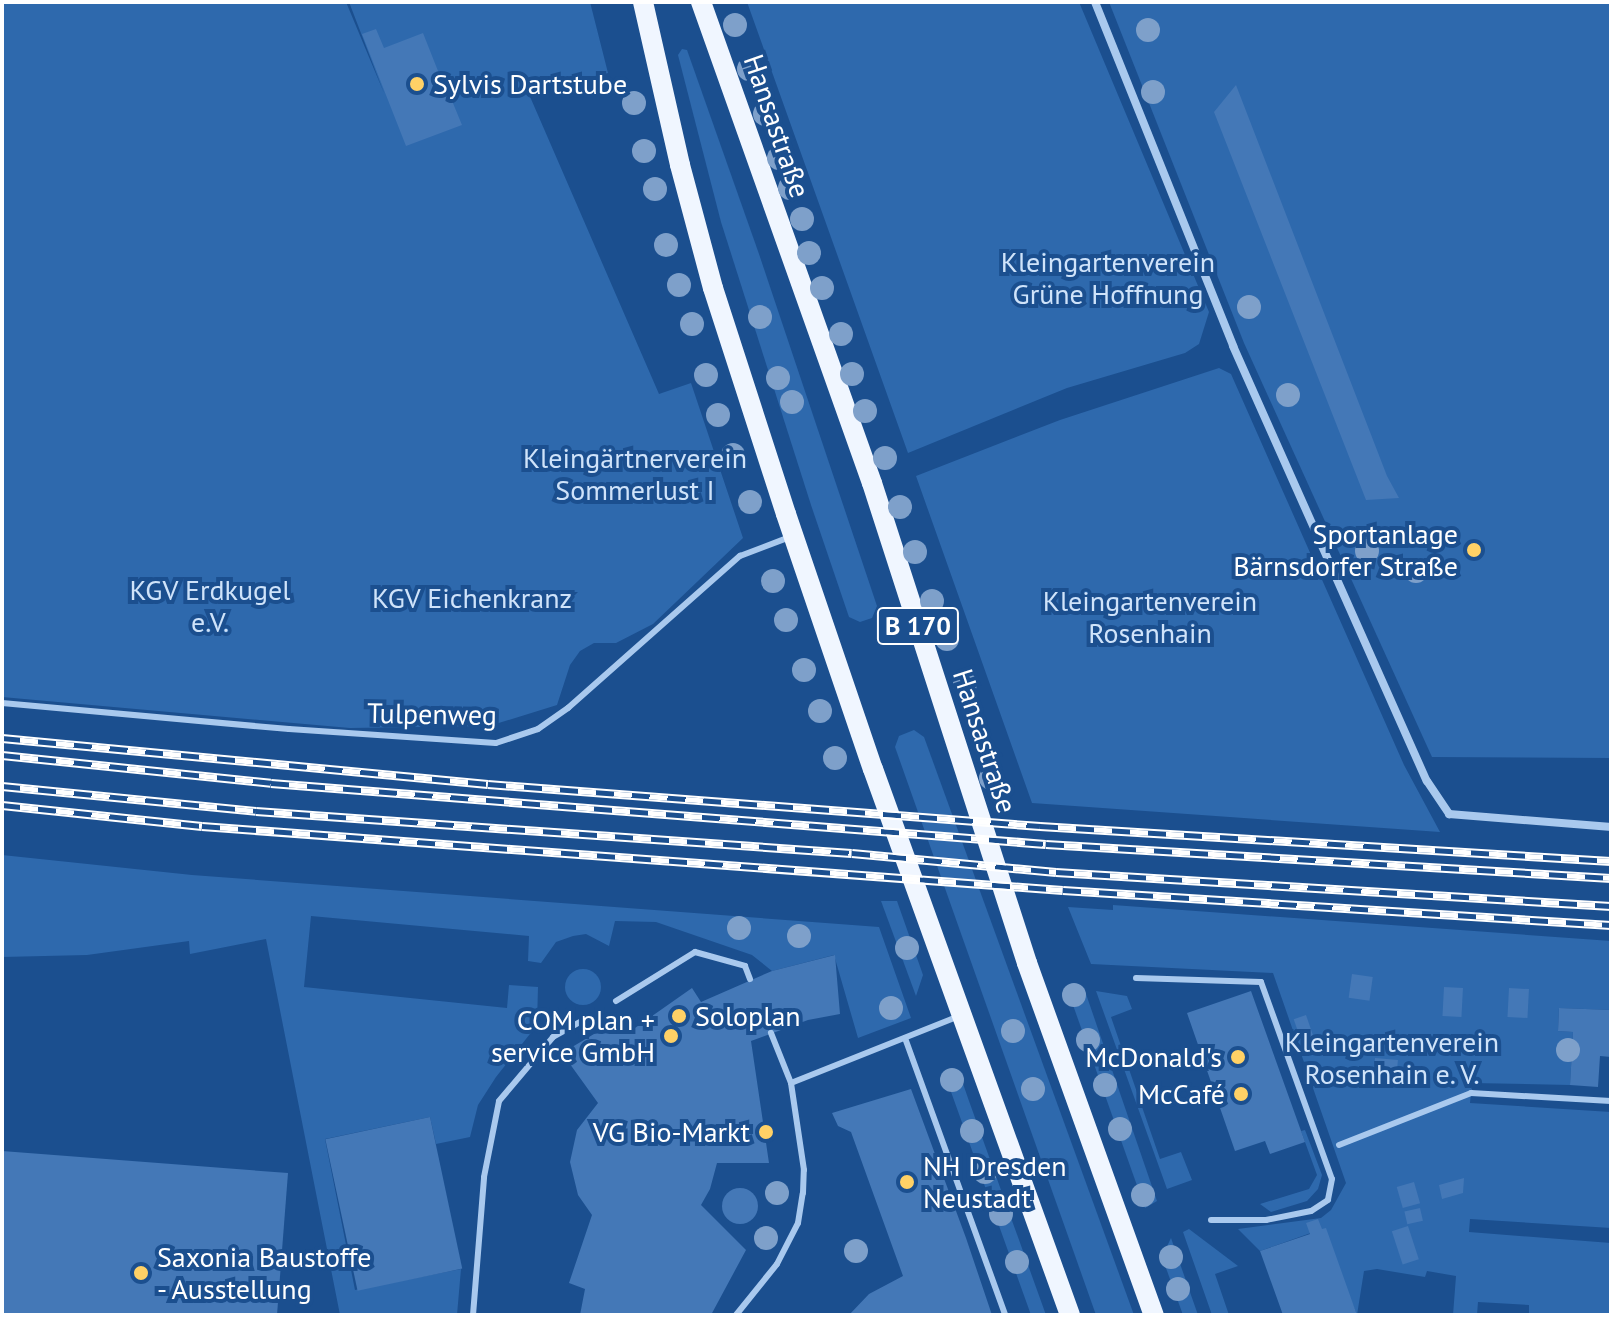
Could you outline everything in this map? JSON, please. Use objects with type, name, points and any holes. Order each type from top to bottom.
[{"type":"main road","points":[[643,2],[680,165],[713,288],[873,769],[1070,1315]]},
{"type":"main road","name":"Hansastraße","points":[[701,2],[867,468],[1027,963],[1154,1315]]},
{"type":"street","points":[[1095,2],[1233,346],[1427,781],[1449,814],[1611,827]]},
{"type":"lane","name":"Tulpenweg","points":[[2,703],[289,729],[496,743],[538,729],[568,708],[740,556],[794,536]]},
{"type":"lane","points":[[616,1001],[695,952],[745,966],[750,979]]},
{"type":"lane","points":[[1136,978],[1261,982],[1332,1179],[1328,1200],[1311,1211],[1266,1220],[1211,1220]]},
{"type":"lane","points":[[791,1083],[963,1015]]},
{"type":"lane","points":[[473,1315],[484,1177],[499,1101],[553,1037],[580,1022]]},
{"type":"lane","points":[[736,1315],[777,1264],[798,1223],[804,1170],[791,1083],[771,1033]]},
{"type":"lane","points":[[905,1038],[1005,1315]]},
{"type":"lane","points":[[1339,1145],[1471,1093],[1611,1101]]},
{"type":"green space","points":[[2,2],[346,2],[384,93],[349,2],[590,2],[608,73],[528,92],[659,394],[691,383],[743,538],[653,624],[616,643],[594,643],[580,651],[570,665],[557,705],[489,726],[350,728],[2,697]]},
{"type":"green space","name":"Kleingartenverein Grüne Hoffnung","points":[[747,2],[1079,2],[1209,312],[1199,344],[1185,353],[1067,388],[908,453]]},
{"type":"green space","name":"Sportanlage Bärnsdorfer Straße","points":[[1109,2],[1611,2],[1611,758],[1432,757],[1244,343]]},
{"type":"green space","points":[[682,49],[687,50],[759,254],[877,606],[872,618],[860,622],[849,617],[721,222],[678,55]]},
{"type":"green space","name":"Kleingartenverein Rosenhain","points":[[1219,368],[1231,374],[1404,765],[1440,832],[1032,803],[916,476],[1060,420]]},
{"type":"green space","points":[[914,730],[924,737],[1134,1315],[1096,1315],[895,747],[899,736]]},
{"type":"green space","points":[[2,855],[192,875],[879,927],[911,1018],[858,1038],[834,955],[772,971],[752,955],[656,922],[615,921],[609,946],[586,934],[556,942],[541,963],[528,961],[529,936],[311,916],[304,987],[507,1008],[509,985],[538,987],[537,1025],[478,1105],[470,1137],[436,1144],[430,1117],[325,1139],[355,1290],[461,1269],[457,1315],[340,1315],[266,939],[190,954],[189,941],[87,955],[2,957]]},
{"type":"green space","points":[[881,901],[897,901],[923,975],[916,996]]},
{"type":"green space","name":"Kleingartenverein Rosenhain e. V.","points":[[1113,905],[1611,941],[1611,1010],[1559,1008],[1558,1031],[1573,1032],[1570,1085],[1472,1083],[1470,1103],[1611,1112],[1611,1228],[1470,1219],[1469,1232],[1611,1243],[1611,1315],[1529,1315],[1529,1305],[1478,1302],[1477,1315],[1453,1315],[1456,1276],[1427,1271],[1425,1277],[1377,1269],[1364,1271],[1357,1315],[1322,1229],[1260,1251],[1238,1229],[1321,1218],[1331,1210],[1346,1183],[1273,973],[1091,964],[1068,907],[1113,910]]},
{"type":"green space","points":[[583,969],[596,974],[601,987],[596,1000],[583,1005],[570,1000],[565,987],[570,974]]},
{"type":"green space","points":[[1068,991],[1085,991],[1157,1201],[1145,1208]]},
{"type":"green space","points":[[1096,991],[1127,996],[1132,1009],[1111,1017],[1160,1159],[1181,1152],[1192,1180],[1167,1189]]},
{"type":"green space","points":[[961,1078],[1046,1315],[1031,1315],[950,1089]]},
{"type":"green space","points":[[1305,1130],[1322,1175],[1318,1189],[1307,1201],[1271,1212],[1260,1204],[1309,1189],[1317,1175],[1301,1131]]},
{"type":"green space","points":[[1189,1229],[1238,1266],[1215,1274],[1229,1315],[1212,1315],[1183,1232]]},
{"type":"green space","points":[[1171,1238],[1198,1315],[1183,1315],[1162,1257]]},
{"type":"building","name":"Sylvis Dartstube","points":[[376,29],[384,48],[423,33],[440,76],[449,73],[455,88],[448,91],[462,125],[406,146],[362,34]]},
{"type":"building","points":[[1236,85],[1387,476],[1399,498],[1366,500],[1214,112]]},
{"type":"building","points":[[835,955],[840,1014],[808,1020],[751,1041],[769,1163],[717,1163],[710,1189],[701,1205],[746,1250],[711,1315],[580,1315],[585,1289],[569,1283],[592,1215],[578,1195],[570,1162],[577,1130],[598,1103],[562,1053],[594,1034],[635,1028],[692,988],[701,1002],[772,971]]},
{"type":"building","points":[[1352,974],[1373,977],[1369,1001],[1349,998]]},
{"type":"building","points":[[1444,987],[1463,988],[1461,1017],[1442,1016]]},
{"type":"building","points":[[1509,988],[1529,989],[1527,1018],[1507,1017]]},
{"type":"building","name":"McDonald's","points":[[1251,991],[1305,1142],[1270,1154],[1265,1141],[1235,1151],[1187,1013]]},
{"type":"building","points":[[1559,1008],[1611,1010],[1611,1057],[1600,1056],[1598,1087],[1570,1085],[1573,1032],[1558,1031]]},
{"type":"building","points":[[1306,1015],[1318,1049],[1305,1053],[1294,1019]]},
{"type":"building","points":[[1375,1058],[1398,1060],[1396,1081],[1373,1079]]},
{"type":"building","name":"NH Dresden Neustadt","points":[[911,1089],[992,1315],[849,1315],[869,1294],[903,1276],[851,1132],[838,1126],[832,1113]]},
{"type":"building","points":[[430,1117],[462,1269],[358,1291],[325,1139]]},
{"type":"building","name":"Saxonia Baustoffe - Ausstellung","points":[[2,1151],[288,1173],[277,1315],[2,1315]]},
{"type":"building","points":[[1464,1178],[1463,1193],[1442,1199],[1439,1185]]},
{"type":"building","points":[[1414,1182],[1420,1203],[1403,1208],[1397,1187]]},
{"type":"building","points":[[740,1188],[753,1193],[758,1206],[753,1219],[740,1224],[727,1219],[722,1206],[727,1193]]},
{"type":"building","points":[[1420,1208],[1423,1221],[1407,1224],[1404,1212]]},
{"type":"building","points":[[1318,1219],[1322,1229],[1326,1228],[1357,1315],[1283,1315],[1260,1251],[1310,1234],[1306,1223]]},
{"type":"building","points":[[1408,1226],[1419,1259],[1403,1265],[1392,1231]]},
{"type":"railway","points":[[2,738],[488,784],[1040,826],[1611,861]]},
{"type":"railway","points":[[2,755],[271,783],[1046,844],[1611,878]]},
{"type":"railway","points":[[2,786],[256,811],[852,853],[1056,872],[1611,906]]},
{"type":"railway","points":[[2,805],[202,826],[1063,890],[1611,925]]},
{"type":"place","name":"Sylvis Dartstube","points":[[417,84]]},
{"type":"place","name":"Sportanlage Bärnsdorfer Straße","points":[[1474,550]]},
{"type":"place","name":"Soloplan","points":[[679,1016]]},
{"type":"place","name":"COM plan + service GmbH","points":[[671,1036]]},
{"type":"place","name":"McDonald's","points":[[1238,1057]]},
{"type":"place","name":"McCafé","points":[[1241,1094]]},
{"type":"place","name":"VG Bio-Markt","points":[[766,1132]]},
{"type":"place","name":"NH Dresden Neustadt","points":[[907,1182]]},
{"type":"place","name":"Saxonia Baustoffe - Ausstellung","points":[[141,1273]]},
{"type":"park label","name":"Kleingärtnerverein Sommerlust I","points":[[635,474]]},
{"type":"park label","name":"KGV Eichenkranz","points":[[472,598]]},
{"type":"park label","name":"KGV Erdkugel e.V.","points":[[210,606]]}]
